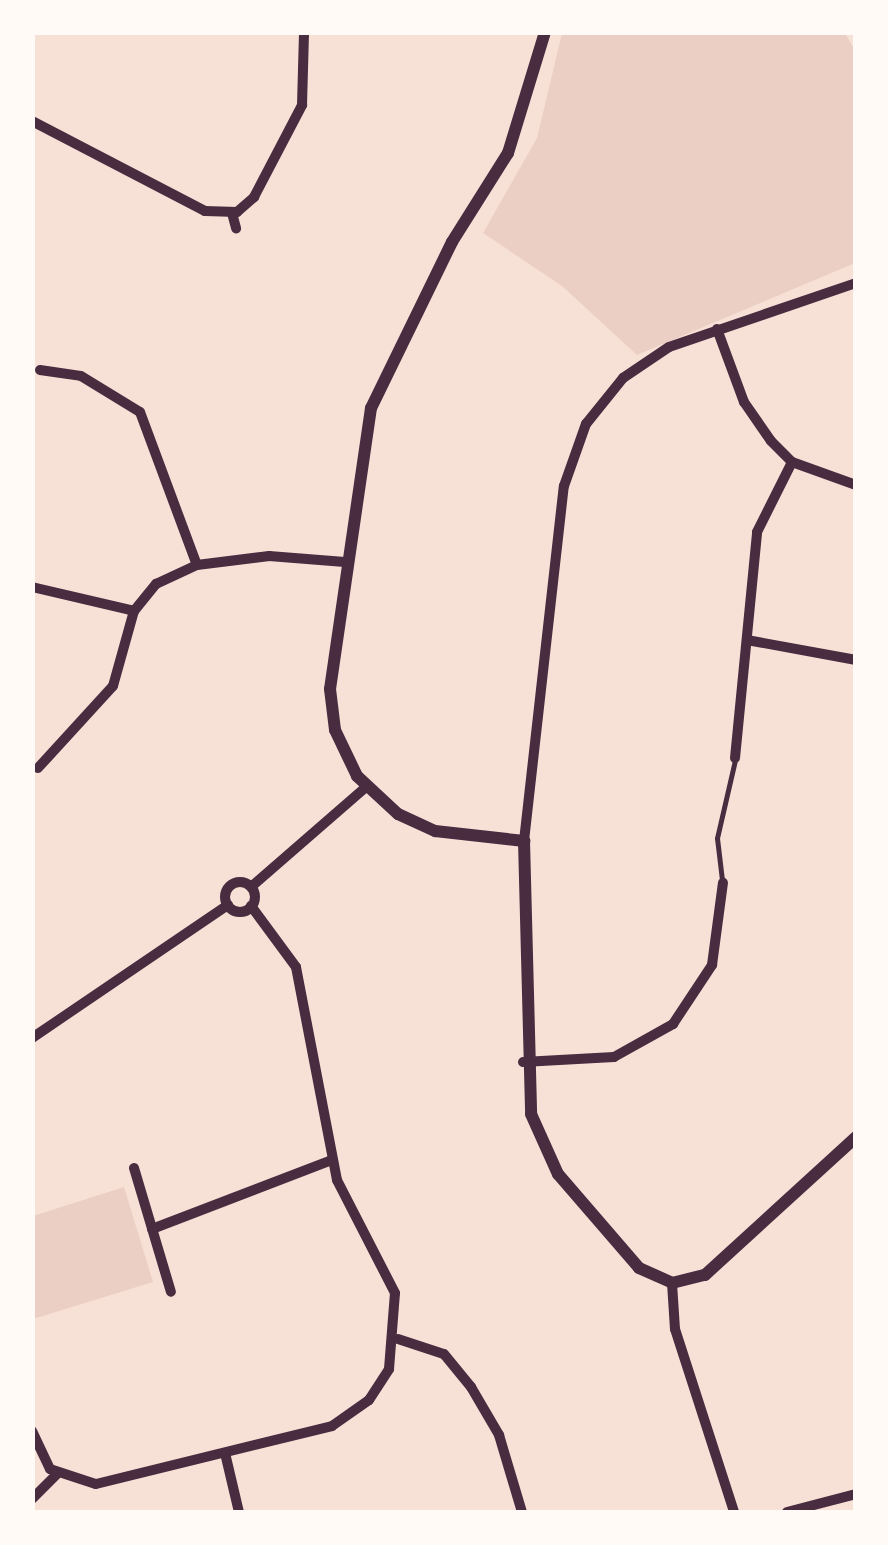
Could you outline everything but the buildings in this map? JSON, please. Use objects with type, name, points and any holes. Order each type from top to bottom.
[{"type":"street","points":[[32,121],[206,211],[232,213],[254,197],[302,105],[304,32]]},
{"type":"street","points":[[524,841],[434,831],[366,787],[338,741],[330,700],[345,562],[378,386],[508,153],[545,32]]},
{"type":"street","points":[[232,213],[236,228]]},
{"type":"street","points":[[856,282],[717,329],[622,378],[578,440],[564,486],[524,841],[523,1062],[531,1114],[558,1174],[640,1268],[672,1282],[718,1265],[856,1138]]},
{"type":"street","points":[[717,329],[750,413],[792,462],[856,485]]},
{"type":"street","points":[[40,370],[81,376],[140,412],[197,565]]},
{"type":"street","points":[[735,758],[760,522],[792,462]]},
{"type":"street","points":[[38,768],[113,686],[134,611],[156,584],[197,565],[286,555],[345,562]]},
{"type":"street","points":[[32,587],[134,611]]},
{"type":"street","points":[[747,640],[856,660]]},
{"type":"street","points":[[251,887],[366,787]]},
{"type":"street","points":[[523,1062],[614,1057],[673,1024],[712,965],[723,883]]},
{"type":"street","points":[[228,905],[233,884],[251,887]]},
{"type":"street","points":[[32,1431],[57,1474],[96,1484],[224,1453],[351,1415],[384,1379],[398,1339],[395,1293],[332,1160],[303,988],[252,906],[251,887]]},
{"type":"street","points":[[33,1037],[228,905],[252,906]]},
{"type":"street","points":[[152,1229],[332,1160]]},
{"type":"street","points":[[134,1168],[171,1292]]},
{"type":"street","points":[[672,1282],[676,1329],[734,1512]]},
{"type":"street","points":[[398,1339],[444,1354],[471,1388],[499,1435],[522,1512]]},
{"type":"street","points":[[224,1453],[239,1512]]},
{"type":"street","points":[[32,1499],[57,1474]]},
{"type":"street","points":[[787,1512],[856,1494]]},
{"type":"lane","points":[[723,883],[717,838],[735,758]]},
{"type":"shaded area","points":[[562,33],[845,33],[856,52],[855,263],[637,355],[562,286],[483,233],[537,138]]},
{"type":"shaded area","points":[[124,1187],[153,1282],[33,1319],[33,1216]]}]
